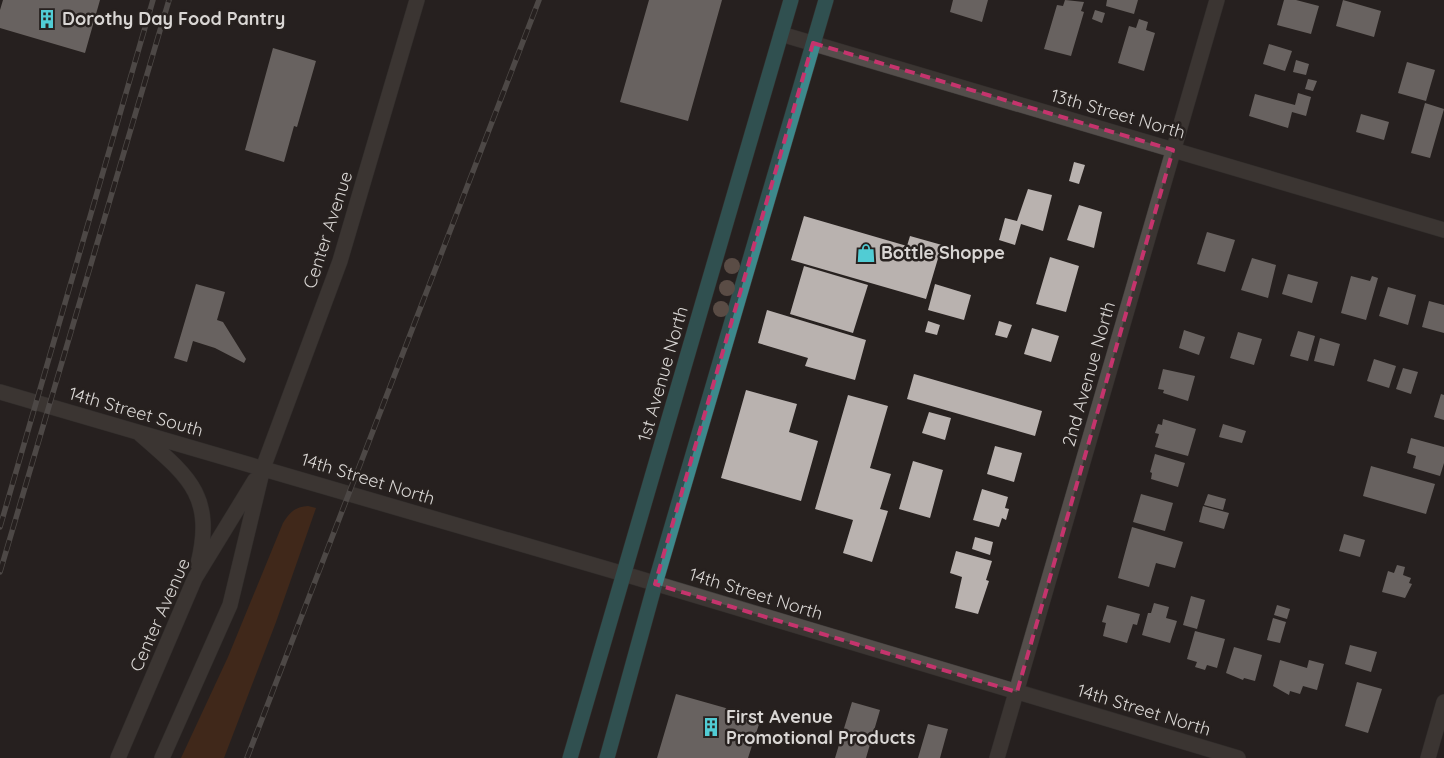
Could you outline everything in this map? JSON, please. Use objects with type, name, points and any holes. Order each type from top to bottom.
[{"type":"main road","name":"1st Avenue North","points":[[570,758],[790,0]]},
{"type":"main road","points":[[607,758],[655,584],[826,0]]},
{"type":"street","name":"2nd Avenue North","points":[[997,758],[1217,0]]},
{"type":"street","name":"Center Avenue","points":[[162,758],[230,605],[263,468],[340,261],[413,1]]},
{"type":"street","name":"13th Street North","points":[[781,34],[1444,230]]},
{"type":"street","name":"14th Street South","points":[[0,392],[263,468]]},
{"type":"street","points":[[135,430],[173,463],[190,483],[204,514],[204,539],[195,578]]},
{"type":"street","name":"Center Avenue","points":[[118,758],[195,578],[263,468]]},
{"type":"street","name":"14th Street North","points":[[263,468],[1238,758]]},
{"type":"street","points":[[1428,758],[1444,702]]},
{"type":"highlighted area","points":[[813,43],[1173,150],[1017,692],[655,584]]},
{"type":"shaded area","points":[[308,506],[316,508],[276,622],[224,758],[181,758],[228,657],[283,523],[293,511]]},
{"type":"building","name":"Dorothy Day Food Pantry","points":[[3,0],[100,0],[85,53],[0,28],[0,10]]},
{"type":"building","points":[[649,0],[722,0],[688,121],[620,102]]},
{"type":"building","points":[[953,0],[988,0],[982,22],[950,12]]},
{"type":"building","points":[[1065,0],[1084,2],[1081,11],[1084,12],[1071,56],[1044,49],[1057,5],[1063,6]]},
{"type":"building","points":[[1107,0],[1138,0],[1134,14],[1106,6]]},
{"type":"building","points":[[1284,0],[1296,0],[1319,6],[1311,34],[1277,25]]},
{"type":"building","points":[[1343,0],[1381,11],[1374,37],[1336,26]]},
{"type":"building","points":[[1095,10],[1105,13],[1102,23],[1092,19]]},
{"type":"building","points":[[1139,19],[1148,22],[1146,30],[1155,33],[1144,71],[1118,63],[1129,26],[1136,28]]},
{"type":"building","points":[[1269,44],[1292,51],[1285,71],[1263,64]]},
{"type":"building","points":[[273,48],[316,61],[297,127],[294,126],[284,162],[245,150]]},
{"type":"building","points":[[1296,60],[1309,64],[1306,75],[1293,72]]},
{"type":"building","points":[[1407,62],[1435,70],[1426,101],[1398,93]]},
{"type":"building","points":[[1308,79],[1317,81],[1313,91],[1305,89]]},
{"type":"building","points":[[1298,93],[1311,97],[1306,116],[1292,112],[1288,128],[1249,116],[1255,94],[1295,105]]},
{"type":"building","points":[[1425,103],[1444,109],[1430,158],[1411,153]]},
{"type":"building","points":[[1361,114],[1389,122],[1384,140],[1356,132]]},
{"type":"building","points":[[1074,162],[1085,165],[1079,184],[1069,181]]},
{"type":"building","points":[[1028,189],[1052,195],[1043,231],[1021,224],[1015,245],[999,240],[1005,218],[1017,221]]},
{"type":"building","points":[[1079,205],[1102,212],[1094,248],[1067,240]]},
{"type":"building","name":"Bottle Shoppe","points":[[804,216],[907,246],[910,236],[942,245],[926,299],[791,260]]},
{"type":"building","points":[[1207,232],[1235,240],[1225,272],[1197,264]]},
{"type":"building","points":[[1050,257],[1079,266],[1066,312],[1036,304]]},
{"type":"building","points":[[1252,258],[1276,265],[1268,298],[1241,290]]},
{"type":"building","points":[[804,266],[868,285],[853,333],[790,314]]},
{"type":"building","points":[[1288,274],[1318,282],[1312,303],[1282,294]]},
{"type":"building","points":[[1351,276],[1370,281],[1372,276],[1378,278],[1366,320],[1341,313]]},
{"type":"building","points":[[196,284],[225,292],[217,320],[223,322],[246,359],[244,363],[215,348],[193,341],[187,362],[174,358]]},
{"type":"building","points":[[935,284],[971,295],[964,320],[928,310]]},
{"type":"building","points":[[1388,287],[1416,295],[1408,325],[1379,316]]},
{"type":"building","points":[[1429,301],[1444,305],[1444,333],[1422,327]]},
{"type":"building","points":[[767,310],[866,340],[855,380],[805,366],[808,358],[758,343]]},
{"type":"building","points":[[928,321],[940,325],[937,335],[925,332]]},
{"type":"building","points":[[999,321],[1012,325],[1007,338],[995,335]]},
{"type":"building","points":[[1032,328],[1059,336],[1051,362],[1024,354]]},
{"type":"building","points":[[1184,330],[1205,337],[1199,355],[1179,348]]},
{"type":"building","points":[[1298,331],[1315,336],[1308,361],[1290,356]]},
{"type":"building","points":[[1238,332],[1262,339],[1254,365],[1230,358]]},
{"type":"building","points":[[1320,338],[1340,344],[1334,366],[1314,361]]},
{"type":"building","points":[[1374,359],[1396,366],[1389,388],[1367,381]]},
{"type":"building","points":[[1403,368],[1418,372],[1411,394],[1396,389]]},
{"type":"building","points":[[1163,369],[1195,376],[1188,401],[1163,393],[1164,390],[1158,389]]},
{"type":"building","points":[[914,374],[1042,411],[1035,436],[907,399]]},
{"type":"building","points":[[746,390],[797,404],[789,432],[818,441],[801,501],[721,478]]},
{"type":"building","points":[[1441,394],[1444,395],[1444,420],[1434,417]]},
{"type":"building","points":[[848,395],[888,406],[870,468],[891,474],[880,509],[888,511],[872,562],[843,553],[853,520],[815,509]]},
{"type":"building","points":[[929,412],[951,418],[945,440],[922,433]]},
{"type":"building","points":[[1163,419],[1196,429],[1188,456],[1155,447],[1159,434],[1155,433],[1158,424],[1162,425]]},
{"type":"building","points":[[1223,424],[1246,431],[1242,443],[1219,437]]},
{"type":"building","points":[[1411,438],[1444,447],[1444,463],[1440,476],[1413,468],[1416,456],[1407,453]]},
{"type":"building","points":[[995,446],[1022,453],[1014,482],[987,474]]},
{"type":"building","points":[[1155,454],[1185,463],[1178,487],[1151,479],[1152,473],[1150,472]]},
{"type":"building","points":[[913,461],[943,470],[930,518],[899,509]]},
{"type":"building","points":[[1371,466],[1435,484],[1426,514],[1363,496]]},
{"type":"building","points":[[982,489],[1008,497],[1005,508],[1009,509],[1006,520],[1002,518],[999,527],[973,520]]},
{"type":"building","points":[[1141,494],[1173,503],[1165,531],[1133,522]]},
{"type":"building","points":[[1208,494],[1226,499],[1223,510],[1204,505]]},
{"type":"building","points":[[1203,506],[1229,513],[1224,529],[1199,522]]},
{"type":"building","points":[[1132,527],[1183,542],[1175,568],[1156,563],[1149,587],[1118,578]]},
{"type":"building","points":[[1344,534],[1365,540],[1360,557],[1339,551]]},
{"type":"building","points":[[975,537],[993,542],[990,555],[972,549]]},
{"type":"building","points":[[956,551],[992,561],[986,580],[989,581],[978,614],[955,608],[962,577],[950,573]]},
{"type":"building","points":[[1397,565],[1405,567],[1403,575],[1411,578],[1409,583],[1412,584],[1405,598],[1382,592],[1388,571],[1394,573]]},
{"type":"building","points":[[1191,596],[1205,600],[1197,629],[1183,625]]},
{"type":"building","points":[[1154,603],[1169,607],[1166,618],[1177,621],[1170,643],[1142,635],[1148,613],[1151,613]]},
{"type":"building","points":[[1107,605],[1140,614],[1137,625],[1133,624],[1127,643],[1103,636],[1106,623],[1102,622]]},
{"type":"building","points":[[1277,605],[1290,609],[1287,619],[1274,615]]},
{"type":"building","points":[[1273,618],[1286,622],[1280,643],[1267,640]]},
{"type":"building","points":[[1195,631],[1225,639],[1217,668],[1207,665],[1205,670],[1195,667],[1197,662],[1187,659]]},
{"type":"building","points":[[1350,645],[1377,652],[1371,672],[1345,664]]},
{"type":"building","points":[[1234,647],[1262,655],[1255,681],[1244,678],[1243,680],[1226,673]]},
{"type":"building","points":[[1280,660],[1307,668],[1309,660],[1324,664],[1317,690],[1303,686],[1300,694],[1290,691],[1289,695],[1273,686]]},
{"type":"building","points":[[1357,682],[1382,689],[1368,733],[1345,726]]},
{"type":"building","name":"First Avenue Promotional Products","points":[[676,694],[761,718],[748,758],[657,758]]},
{"type":"building","points":[[852,702],[880,710],[866,758],[835,758]]},
{"type":"building","points":[[928,724],[948,729],[940,758],[918,758]]},
{"type":"railway","points":[[0,527],[153,0]]},
{"type":"railway","points":[[0,572],[169,0]]},
{"type":"railway","points":[[247,758],[539,0]]},
{"type":"place","name":"Dorothy Day Food Pantry","points":[[47,19]]},
{"type":"place","name":"Bottle Shoppe","points":[[866,253]]},
{"type":"place","name":"First Avenue Promotional Products","points":[[711,727]]}]
